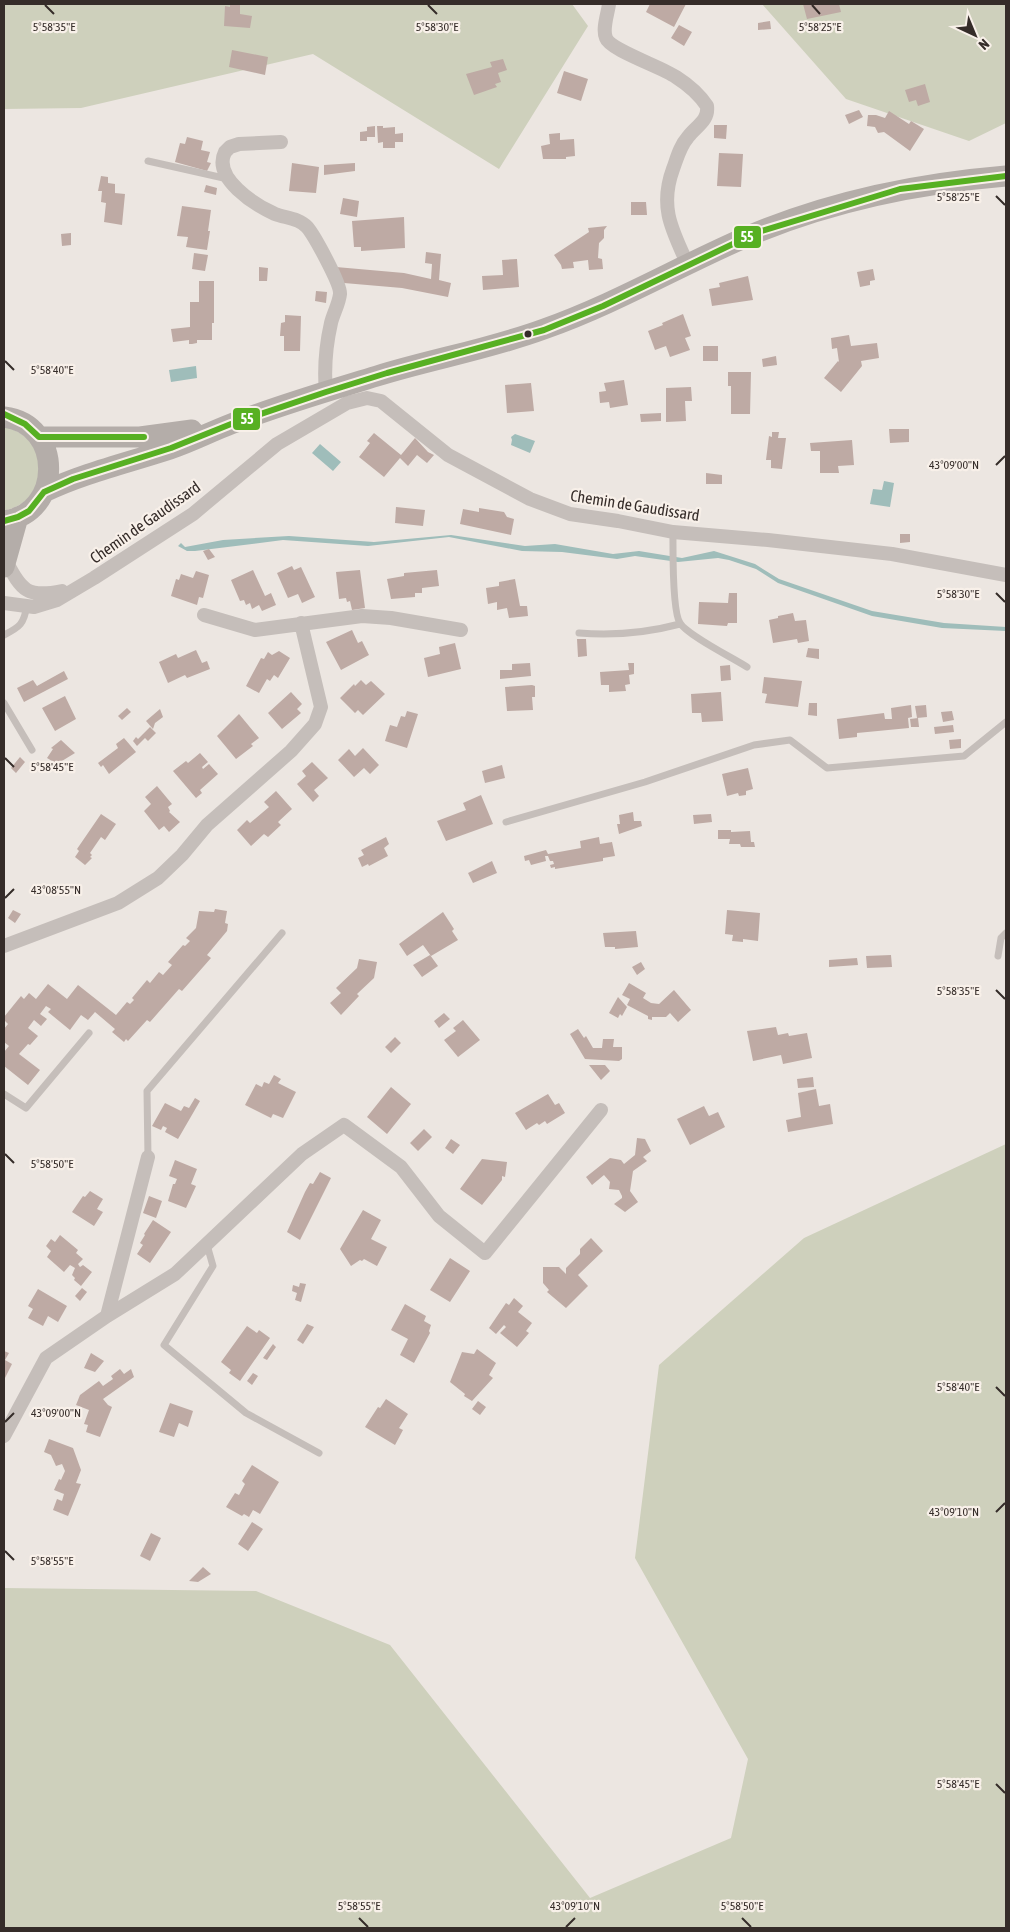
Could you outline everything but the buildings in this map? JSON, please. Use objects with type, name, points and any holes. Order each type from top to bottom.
[{"type":"main road","points":[[44,492],[73,479],[184,444],[231,424],[326,392],[387,373],[544,330],[603,306],[758,232],[856,201],[929,184],[1006,176]]},
{"type":"main road","points":[[4,417],[19,421],[39,437],[46,450],[49,464],[49,478],[44,492],[29,511],[11,519],[5,564]]},
{"type":"main road","points":[[39,437],[140,437],[231,424]]},
{"type":"street","points":[[609,4],[604,33],[609,43],[614,48],[648,62],[676,77],[696,93],[706,106],[706,119],[684,141],[667,184],[667,212],[670,227],[688,265]]},
{"type":"street","points":[[281,142],[267,144],[244,143],[230,147],[225,152],[222,161],[224,171],[242,193],[263,208],[306,226],[337,279],[340,295],[329,331],[326,392]]},
{"type":"street","name":"Chemin de Gaudissard","points":[[4,604],[28,600],[34,607],[57,600],[193,514],[276,444],[347,403],[367,398],[381,401],[448,454],[530,499],[570,514],[673,532],[768,540],[892,554],[1006,576]]},
{"type":"street","points":[[5,564],[28,600]]},
{"type":"street","points":[[204,615],[254,630],[362,616],[391,618],[461,630]]},
{"type":"street","points":[[4,946],[118,903],[158,878],[182,855],[207,825],[291,751],[316,724],[322,707],[301,623]]},
{"type":"street","points":[[4,1436],[46,1358],[107,1316],[175,1274],[302,1154],[344,1125],[401,1167],[439,1216],[485,1252],[601,1110]]},
{"type":"street","points":[[107,1316],[148,1157]]},
{"type":"lane","points":[[148,161],[229,179]]},
{"type":"lane","points":[[673,532],[676,608],[680,624],[694,635],[747,667]]},
{"type":"lane","points":[[4,635],[19,627],[25,616],[28,600]]},
{"type":"lane","points":[[579,633],[600,635],[648,632],[680,624]]},
{"type":"lane","points":[[4,703],[32,750]]},
{"type":"lane","points":[[506,822],[644,782],[754,745],[790,740],[827,768],[964,756],[1006,722]]},
{"type":"lane","points":[[148,1157],[147,1091],[282,932]]},
{"type":"lane","points":[[998,956],[1000,938],[1006,933]]},
{"type":"lane","points":[[4,1094],[26,1108],[89,1033]]},
{"type":"lane","points":[[207,1245],[213,1266],[164,1345],[246,1413],[319,1453]]},
{"type":"green space","points":[[4,4],[572,4],[588,26],[499,169],[313,54],[81,108],[4,109]]},
{"type":"green space","points":[[762,4],[1006,4],[1006,123],[969,141],[846,99]]},
{"type":"green space","points":[[4,426],[26,437],[32,444],[39,461],[39,470],[35,488],[30,496],[25,501],[4,511]]},
{"type":"green space","points":[[1006,1144],[1006,1928],[4,1928],[4,1588],[256,1591],[390,1645],[590,1898],[731,1838],[748,1759],[635,1558],[659,1365],[804,1238]]},
{"type":"water","points":[[196,366],[197,378],[171,382],[169,370]]},
{"type":"water","points":[[515,434],[535,441],[530,453],[511,445],[511,437]]},
{"type":"water","points":[[320,444],[341,462],[333,471],[312,453]]},
{"type":"water","points":[[884,481],[894,483],[890,507],[870,504],[873,489],[882,490]]},
{"type":"water","points":[[451,535],[525,546],[555,544],[613,554],[639,551],[682,558],[714,551],[755,564],[779,579],[872,611],[944,623],[1006,627],[1006,631],[942,628],[872,616],[778,583],[756,569],[718,558],[678,562],[635,556],[617,559],[562,552],[522,551],[449,537],[368,546],[283,540],[195,551],[187,551],[178,546],[181,543],[185,547],[223,540],[289,536],[374,542]]},
{"type":"transit line","name":"55","points":[[4,521],[29,511],[44,492],[73,479],[171,448],[231,424],[326,392],[387,373],[544,330],[603,306],[758,232],[900,189],[1006,176]]},
{"type":"transit line","name":"55","points":[[4,414],[25,424],[39,437],[144,437]]}]
